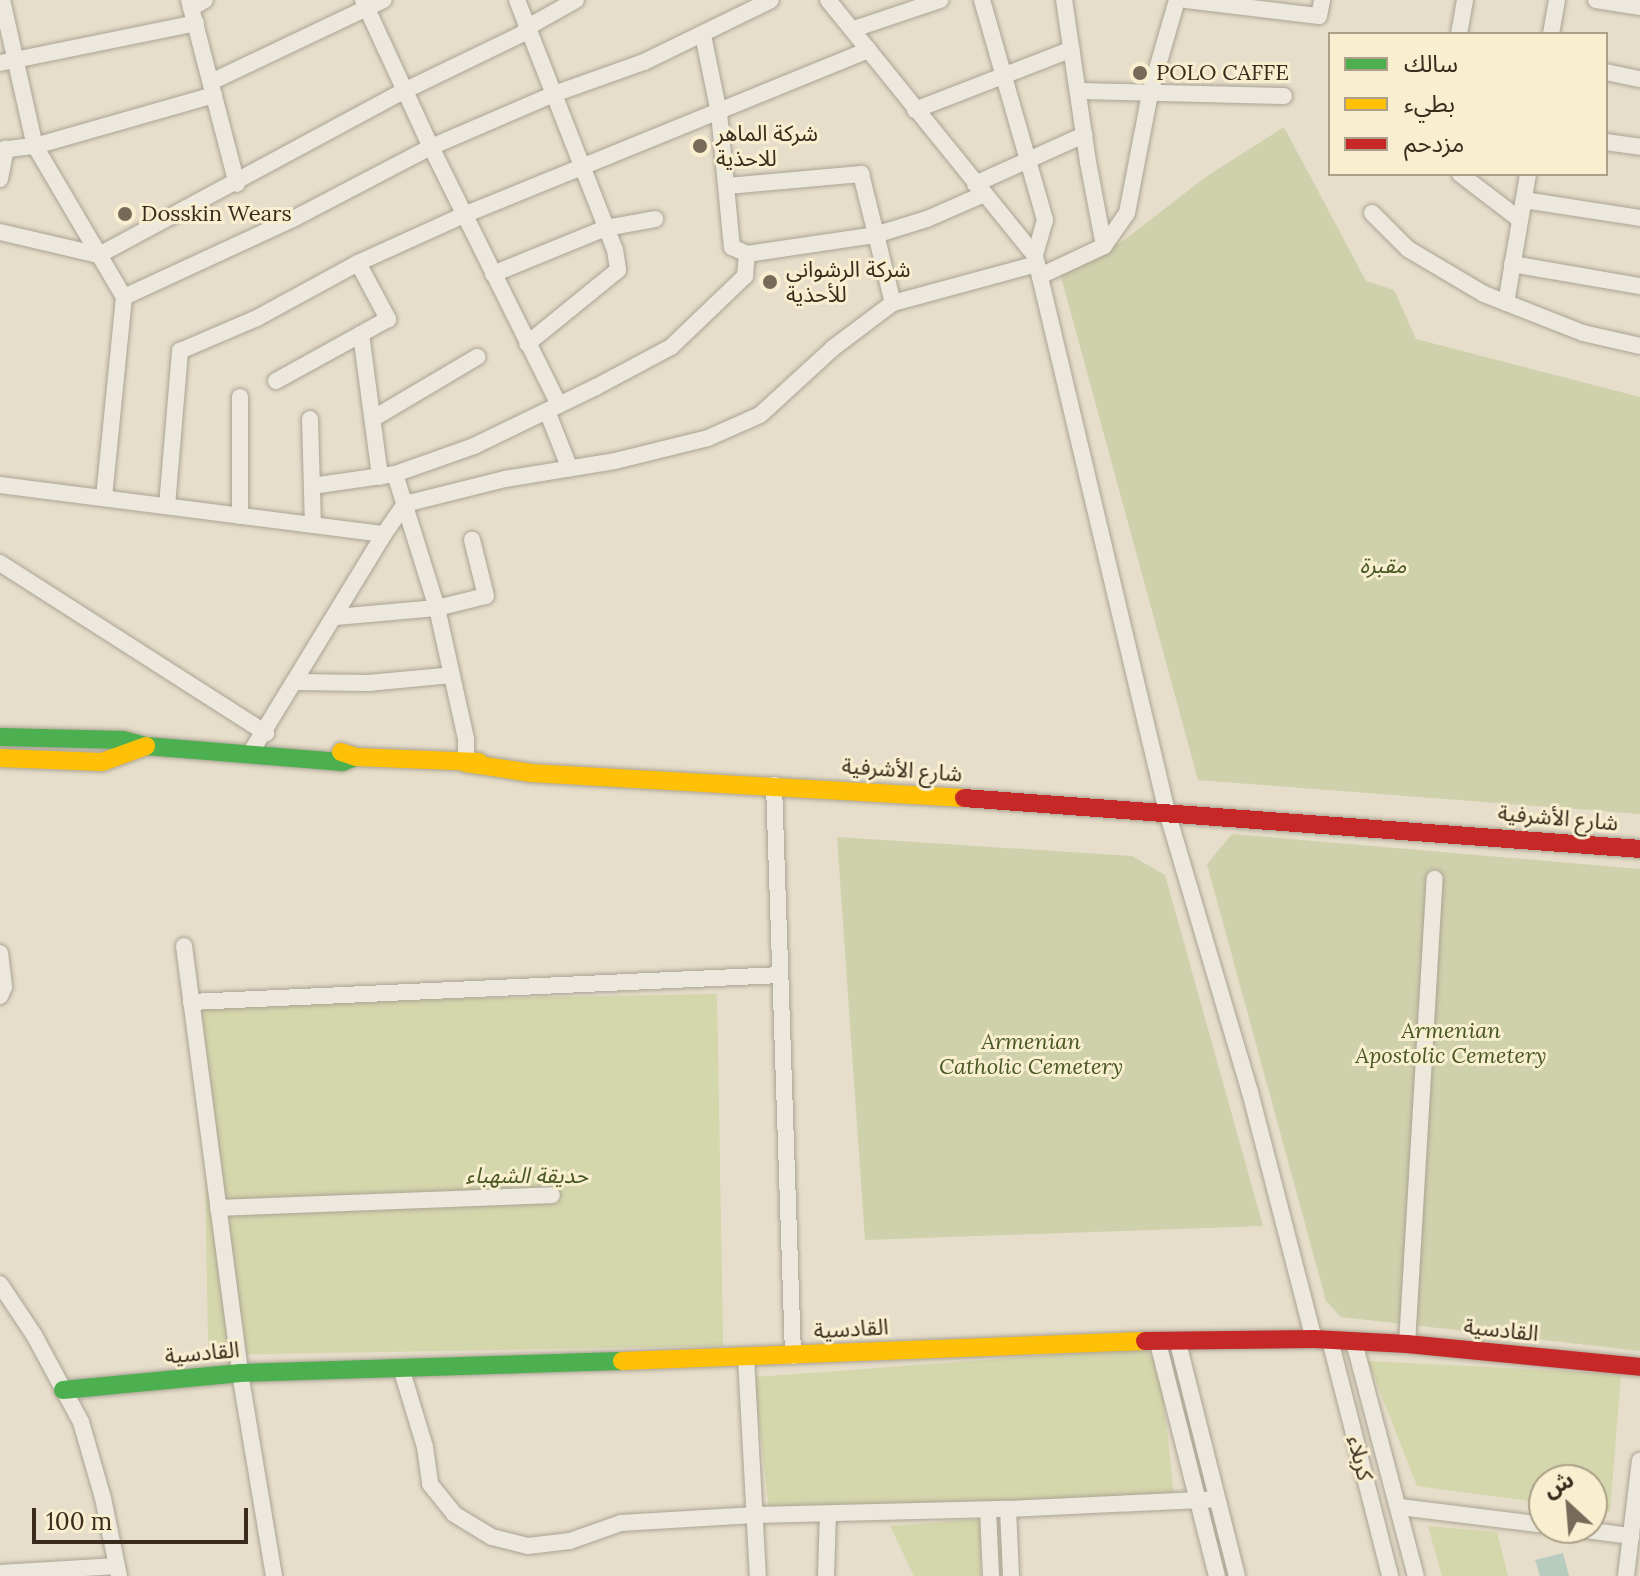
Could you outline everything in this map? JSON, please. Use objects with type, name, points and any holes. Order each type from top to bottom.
[{"type":"street","points":[[2,0],[8,61],[35,146],[124,297],[104,498]]},
{"type":"street","points":[[0,179],[3,150],[35,146],[212,88],[365,4],[384,0]]},
{"type":"street","points":[[517,0],[606,228],[618,270],[527,344]]},
{"type":"street","points":[[0,232],[99,255],[237,184],[406,90],[522,34],[528,27],[576,0]]},
{"type":"street","points":[[124,297],[293,219],[431,147],[554,94],[644,62],[771,0]]},
{"type":"street","points":[[828,0],[854,29],[1037,265]]},
{"type":"street","points":[[854,29],[940,0]]},
{"type":"street","points":[[982,0],[1045,220],[1037,265]]},
{"type":"street","points":[[1064,0],[1104,246]]},
{"type":"street","points":[[251,752],[266,733],[405,504],[505,479],[570,469],[708,438],[760,415],[833,348],[893,303],[1104,246],[1127,213],[1150,93],[1177,0]]},
{"type":"street","points":[[1186,0],[1319,16],[1322,0]]},
{"type":"street","points":[[1459,32],[1465,0]]},
{"type":"street","points":[[1551,32],[1557,0]]},
{"type":"street","points":[[1596,0],[1640,7]]},
{"type":"street","points":[[365,4],[527,344],[553,408],[570,469]]},
{"type":"street","points":[[8,61],[195,8],[237,184]]},
{"type":"street","points":[[703,35],[719,113],[732,247],[747,254],[875,235],[927,219],[1027,159],[1084,135]]},
{"type":"street","points":[[915,110],[1072,49]]},
{"type":"street","points":[[167,506],[180,351],[257,318],[358,263],[464,215],[869,50]]},
{"type":"street","points":[[1608,72],[1640,79]]},
{"type":"street","points":[[1079,91],[1284,96]]},
{"type":"street","points":[[1608,142],[1640,147]]},
{"type":"street","points":[[727,186],[861,174],[893,303]]},
{"type":"street","points":[[1462,176],[1477,191],[1519,219]]},
{"type":"street","points":[[1506,303],[1528,176]]},
{"type":"street","points":[[1524,200],[1640,218]]},
{"type":"street","points":[[1372,213],[1408,249],[1484,294],[1583,333],[1640,346]]},
{"type":"street","points":[[493,274],[606,228],[655,219]]},
{"type":"street","points":[[312,486],[388,475],[474,446],[671,347],[745,276],[747,254]]},
{"type":"street","points":[[276,381],[388,319],[358,263]]},
{"type":"street","points":[[1512,264],[1640,286]]},
{"type":"street","name":"كربلاء","points":[[1037,265],[1167,812],[1390,1576]]},
{"type":"street","points":[[361,334],[374,418],[388,475],[405,504],[437,608],[466,739],[466,763]]},
{"type":"street","points":[[374,418],[477,357]]},
{"type":"street","points":[[240,397],[240,516]]},
{"type":"street","points":[[310,419],[313,525]]},
{"type":"street","points":[[0,485],[384,534]]},
{"type":"street","points":[[336,617],[437,608],[486,596],[472,540]]},
{"type":"street","points":[[0,563],[266,733]]},
{"type":"street","points":[[297,682],[368,683],[452,675]]},
{"type":"street","name":"شارع الأشرفية","points":[[0,737],[123,740],[146,746],[251,752],[267,749],[346,752],[356,757],[466,763],[531,773],[774,785],[1227,817],[1233,814],[1404,823],[1423,830],[1640,849]]},
{"type":"street","name":"شارع الأشرفية","points":[[0,758],[102,762],[146,746]]},
{"type":"street","points":[[774,785],[793,1356]]},
{"type":"street","points":[[1407,1344],[1435,879]]},
{"type":"street","points":[[184,946],[240,1373],[274,1576]]},
{"type":"street","points":[[0,953],[4,987],[0,996]]},
{"type":"street","points":[[191,1002],[780,975]]},
{"type":"street","points":[[218,1208],[552,1195]]},
{"type":"street","points":[[0,1284],[34,1335],[81,1422],[103,1498],[118,1571],[0,1573]]},
{"type":"street","name":"القادسية","points":[[63,1390],[240,1373],[793,1356],[1099,1341],[1322,1340],[1407,1344],[1640,1367]]},
{"type":"street","name":"كربلاء","points":[[1354,1342],[1416,1576]]},
{"type":"street","points":[[1158,1343],[1217,1576]]},
{"type":"street","points":[[1178,1343],[1237,1576]]},
{"type":"street","points":[[746,1357],[758,1576]]},
{"type":"street","points":[[401,1368],[425,1447],[430,1484],[454,1514],[492,1537],[528,1546],[570,1541],[621,1523],[755,1515],[988,1510],[1217,1499]]},
{"type":"street","points":[[1626,1576],[1640,1461]]},
{"type":"street","points":[[1400,1507],[1528,1523]]},
{"type":"street","points":[[1008,1509],[1011,1576]]},
{"type":"street","points":[[988,1510],[991,1576]]},
{"type":"street","points":[[826,1576],[828,1514]]},
{"type":"street","points":[[1608,1533],[1631,1536]]},
{"type":"green space","name":"مقبرة","points":[[1284,127],[1366,281],[1394,290],[1416,339],[1640,397],[1640,814],[1198,780],[1060,273],[1123,241],[1207,176]]},
{"type":"green space","name":"Armenian Apostolic Cemetery","points":[[1232,834],[1640,869],[1640,1351],[1341,1317],[1326,1301],[1207,864]]},
{"type":"green space","name":"Armenian Catholic Cemetery","points":[[837,837],[1132,856],[1165,875],[1263,1226],[865,1240]]},
{"type":"green space","name":"حديقة الشهباء","points":[[717,994],[723,1346],[208,1355],[202,1003]]},
{"type":"green space","points":[[1146,1348],[1161,1372],[1174,1496],[769,1509],[754,1377]]},
{"type":"green space","points":[[1368,1361],[1621,1374],[1610,1512],[1608,1464],[1528,1464],[1528,1501],[1417,1486]]},
{"type":"green space","points":[[980,1519],[981,1576],[914,1576],[890,1526]]},
{"type":"green space","points":[[1428,1526],[1497,1532],[1508,1576],[1442,1576]]},
{"type":"shaded area","points":[[1563,1553],[1569,1576],[1540,1576],[1535,1560]]},
{"type":"traffic: fast","points":[[0,737],[123,740],[146,746],[342,762],[356,757]]},
{"type":"traffic: fast","points":[[63,1390],[240,1373],[622,1361]]},
{"type":"traffic: slow","points":[[0,758],[102,762],[146,746]]},
{"type":"traffic: slow","points":[[341,752],[356,757],[479,762]]},
{"type":"traffic: slow","points":[[466,763],[531,773],[964,798]]},
{"type":"traffic: slow","points":[[622,1361],[1145,1341]]},
{"type":"traffic: jam","points":[[964,798],[1640,849]]},
{"type":"traffic: jam","points":[[1145,1341],[1314,1339],[1407,1344],[1640,1367]]},
{"type":"place","name":"POLO CAFFE","points":[[1140,73]]},
{"type":"place","name":"شركة الماهر للاحذية","points":[[700,146]]},
{"type":"place","name":"Dosskin Wears","points":[[125,214]]},
{"type":"place","name":"شركة الرشواني للأحذية","points":[[770,282]]}]
